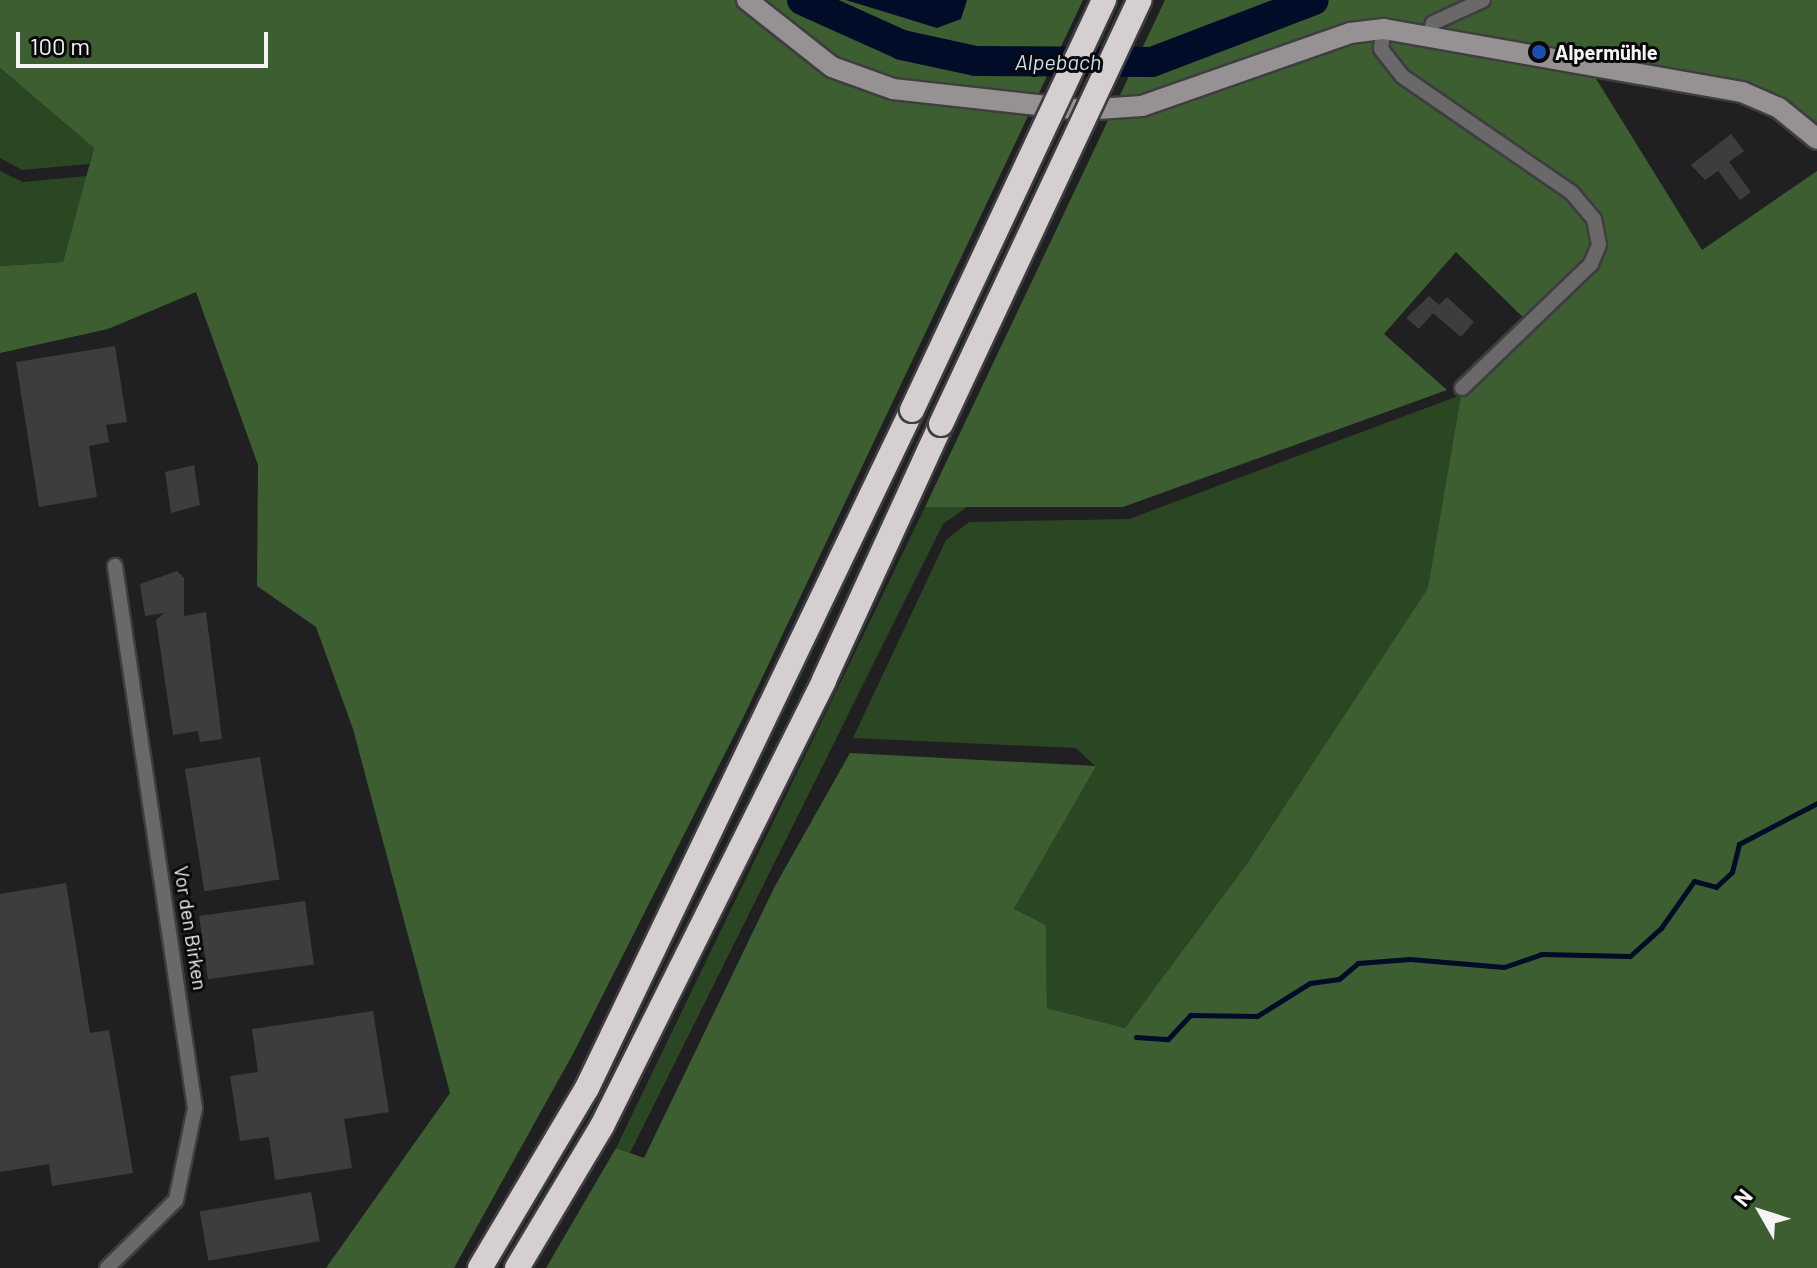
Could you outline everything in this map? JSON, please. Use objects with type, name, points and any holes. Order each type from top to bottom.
[{"type":"highway","points":[[480,1268],[587,1088],[912,410],[1104,0]]},
{"type":"highway","points":[[517,1268],[616,1098],[824,680],[1140,0]]},
{"type":"main road","points":[[747,0],[832,67],[893,89],[1083,110],[1142,106],[1350,33],[1384,29],[1742,92],[1779,108],[1817,139]]},
{"type":"street","points":[[1430,35],[1433,23],[1483,0]]},
{"type":"street","points":[[1384,29],[1381,49],[1402,76],[1572,193],[1594,219],[1599,245],[1591,264],[1462,388]]},
{"type":"street","name":"Vor den Birken","points":[[107,1268],[176,1200],[195,1108],[115,566]]},
{"type":"green space","points":[[0,0],[1083,0],[743,718],[574,1052],[454,1268],[326,1268],[450,1093],[353,729],[316,627],[257,586],[258,465],[196,292],[108,329],[0,353],[0,266],[63,262],[94,148],[0,68]]},
{"type":"green space","points":[[1165,0],[1478,0],[1427,24],[1369,20],[1368,36],[1438,25],[1486,0],[1817,0],[1817,149],[1775,112],[1740,98],[1595,77],[1702,250],[1817,171],[1817,1268],[546,1268],[616,1148],[644,1158],[775,886],[850,753],[1096,766],[1014,909],[1046,925],[1047,1008],[1125,1028],[1246,865],[1428,588],[1461,395],[1533,327],[1456,252],[1384,334],[1447,390],[1123,507],[925,507]]},
{"type":"green space","points":[[0,68],[94,148],[89,164],[22,170],[0,158]]},
{"type":"green space","points":[[0,171],[23,182],[87,176],[63,262],[0,266]]},
{"type":"green space","points":[[1461,395],[1429,587],[1246,865],[1125,1028],[1047,1008],[1046,925],[1014,909],[1095,766],[1076,748],[853,738],[946,540],[969,522],[1129,519]]},
{"type":"green space","points":[[925,507],[967,507],[943,524],[630,1153],[616,1148]]},
{"type":"water","points":[[846,0],[967,0],[961,19],[937,28]]},
{"type":"building","points":[[1731,134],[1744,151],[1729,162],[1751,192],[1740,200],[1718,171],[1705,180],[1691,165]]},
{"type":"building","points":[[1429,296],[1439,305],[1447,297],[1474,322],[1461,337],[1433,313],[1419,329],[1406,318]]},
{"type":"building","points":[[115,346],[127,422],[106,425],[109,442],[89,446],[97,497],[39,507],[16,362]]},
{"type":"building","points":[[194,465],[200,505],[171,513],[165,472]]},
{"type":"building","points":[[177,571],[184,578],[184,616],[206,612],[222,739],[200,742],[198,731],[173,735],[156,620],[164,613],[145,616],[140,584]]},
{"type":"building","points":[[260,757],[279,879],[204,891],[185,769]]},
{"type":"building","points":[[66,883],[90,1033],[109,1030],[133,1173],[52,1186],[49,1164],[0,1172],[0,894]]},
{"type":"building","points":[[305,901],[314,964],[208,979],[199,916]]},
{"type":"building","points":[[373,1011],[389,1112],[344,1119],[352,1168],[275,1180],[269,1137],[240,1141],[230,1076],[258,1072],[252,1029]]},
{"type":"building","points":[[311,1192],[320,1241],[208,1261],[200,1212]]},
{"type":"waterway","name":"Alpebach","points":[[802,0],[902,45],[976,61],[1152,62],[1314,0]]},
{"type":"waterway","points":[[1136,1037],[1168,1039],[1190,1015],[1257,1016],[1310,983],[1339,979],[1358,963],[1410,959],[1504,967],[1541,954],[1630,956],[1661,928],[1694,881],[1716,887],[1732,872],[1739,844],[1817,803]]},
{"type":"place","name":"Alpermühle","points":[[1539,52]]}]
